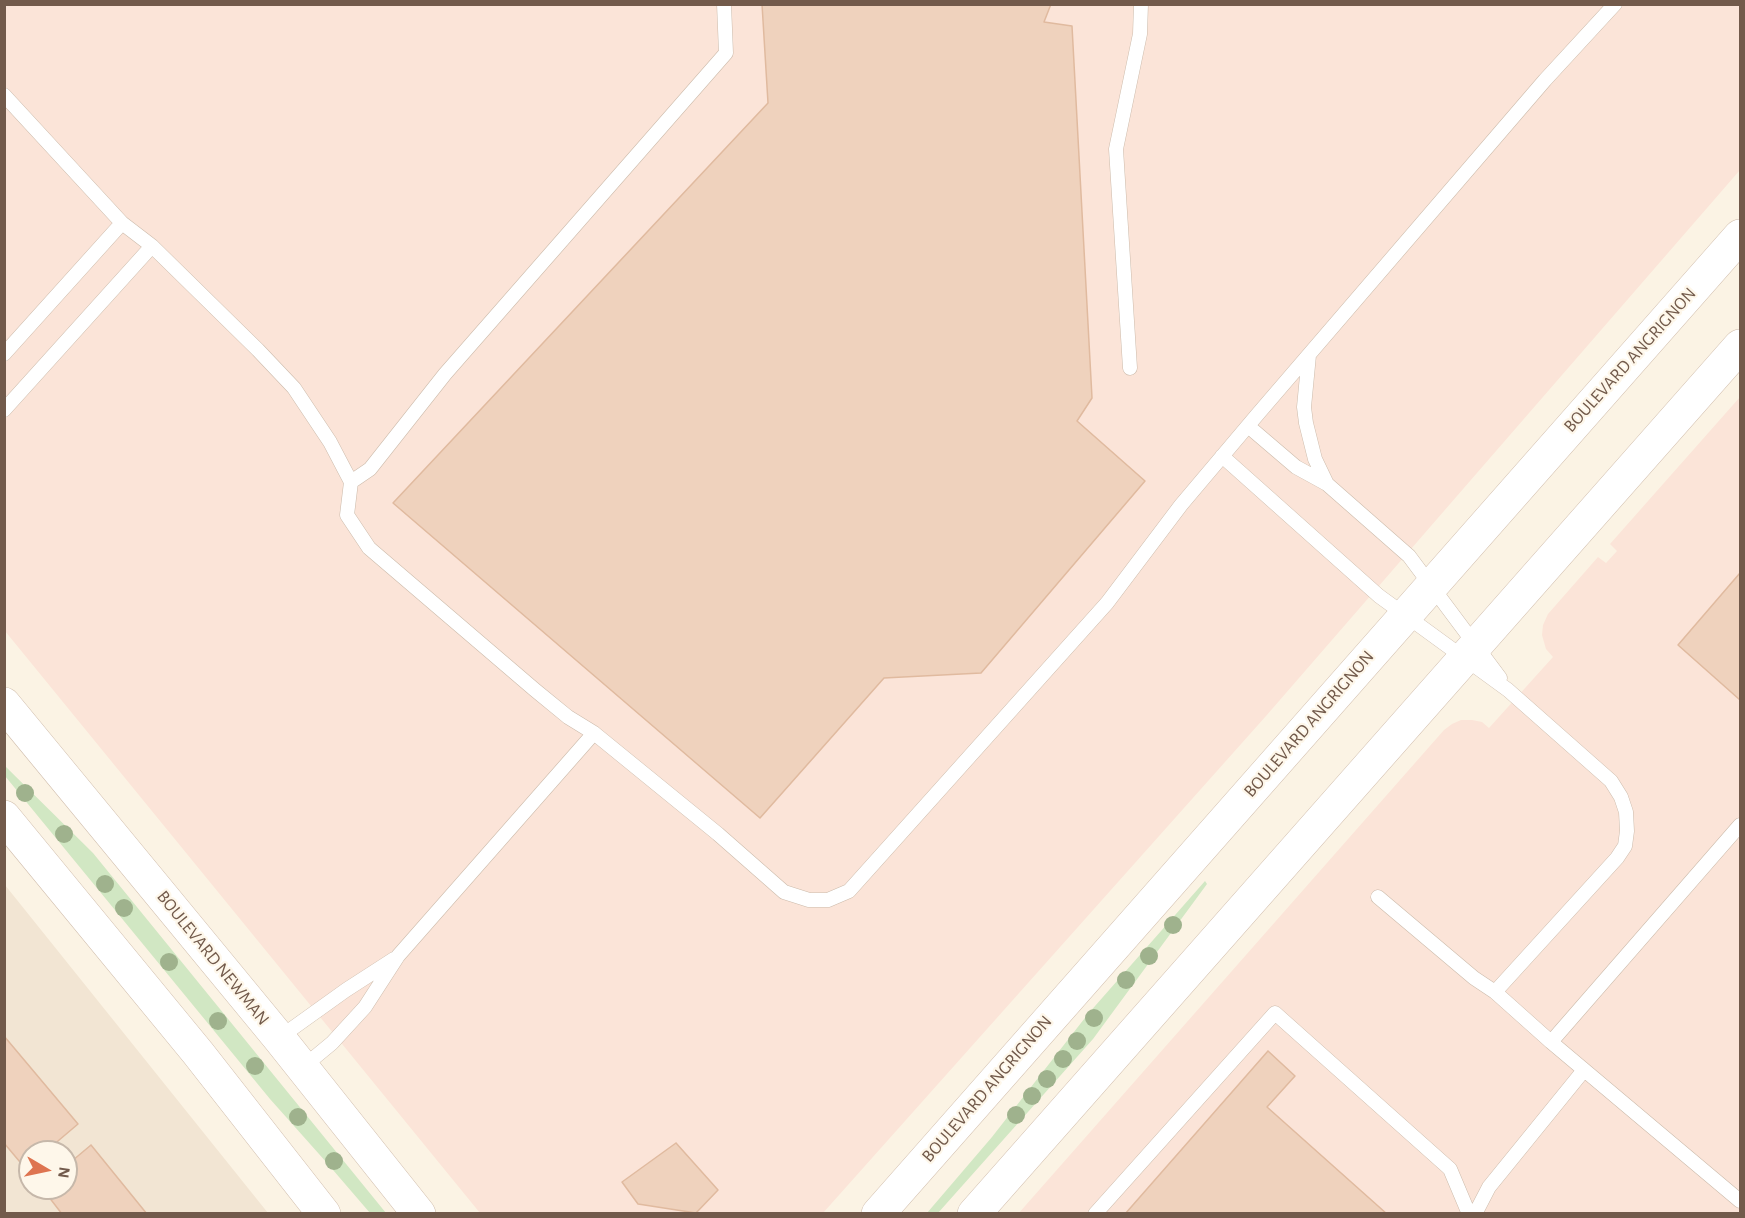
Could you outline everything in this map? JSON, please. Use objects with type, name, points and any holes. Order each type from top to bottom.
[{"type":"main road","name":"BOULEVARD ANGRIGNON","points":[[878,1214],[1740,236]]},
{"type":"main road","points":[[974,1214],[1740,346]]},
{"type":"main road","name":"BOULEVARD NEWMAN","points":[[4,704],[303,1067],[419,1214]]},
{"type":"main road","points":[[4,818],[198,1053],[324,1214]]},
{"type":"lane","points":[[351,482],[370,469],[445,374],[726,53],[724,4]]},
{"type":"lane","points":[[1130,368],[1116,149],[1140,34],[1141,4]]},
{"type":"lane","points":[[4,95],[122,223],[152,246],[294,388],[330,442],[351,482],[347,515],[369,548],[567,717],[594,733],[718,834],[784,892],[809,900],[828,900],[849,891],[1107,603],[1181,505],[1222,456],[1545,80],[1615,4]]},
{"type":"lane","points":[[4,354],[122,223]]},
{"type":"lane","points":[[4,410],[152,246]]},
{"type":"lane","points":[[1309,355],[1304,407],[1306,423],[1315,459],[1327,484]]},
{"type":"lane","points":[[1248,426],[1296,467],[1327,484],[1409,556],[1432,585],[1470,651],[1508,690],[1611,781],[1621,797],[1626,812],[1628,831],[1625,846],[1617,858],[1495,992]]},
{"type":"lane","points":[[1222,456],[1379,596],[1406,615],[1470,651]]},
{"type":"lane","points":[[303,1067],[332,1043],[365,1007],[398,956],[594,733]]},
{"type":"lane","points":[[1551,1042],[1740,825]]},
{"type":"lane","points":[[1378,897],[1474,978],[1495,992],[1551,1042],[1740,1200]]},
{"type":"lane","points":[[279,1038],[398,956]]},
{"type":"lane","points":[[1095,1214],[1275,1012],[1450,1169],[1469,1214]]},
{"type":"lane","points":[[1475,1214],[1489,1188],[1584,1070]]},
{"type":"shaded area","points":[[4,5],[1740,5],[1740,170],[1266,716],[823,1213],[480,1213],[5,631]]},
{"type":"shaded area","points":[[1740,397],[1740,1213],[1018,1214],[1444,730],[1461,720],[1482,722],[1489,728],[1553,657],[1546,649],[1542,635],[1548,614],[1598,557],[1606,563],[1617,551],[1610,544]]},
{"type":"shaded area","points":[[5,885],[268,1213],[5,1213]]},
{"type":"green space","points":[[4,765],[93,853],[386,1213],[370,1213],[270,1099],[5,776]]},
{"type":"green space","points":[[1205,881],[1207,884],[1093,1039],[938,1213],[927,1213],[992,1137],[1088,1014]]},
{"type":"building","points":[[762,4],[1051,4],[1044,22],[1072,26],[1092,398],[1077,421],[1145,481],[981,673],[884,678],[760,818],[393,503],[768,103]]},
{"type":"building","points":[[1740,573],[1740,700],[1678,645]]},
{"type":"building","points":[[4,1036],[78,1124],[59,1140],[18,1140],[18,1160],[4,1143]]},
{"type":"building","points":[[1268,1051],[1295,1076],[1267,1107],[1387,1214],[1125,1214]]},
{"type":"building","points":[[676,1143],[718,1190],[696,1213],[638,1204],[622,1182]]},
{"type":"building","points":[[91,1145],[147,1214],[62,1214],[51,1200],[78,1200],[78,1156]]}]
